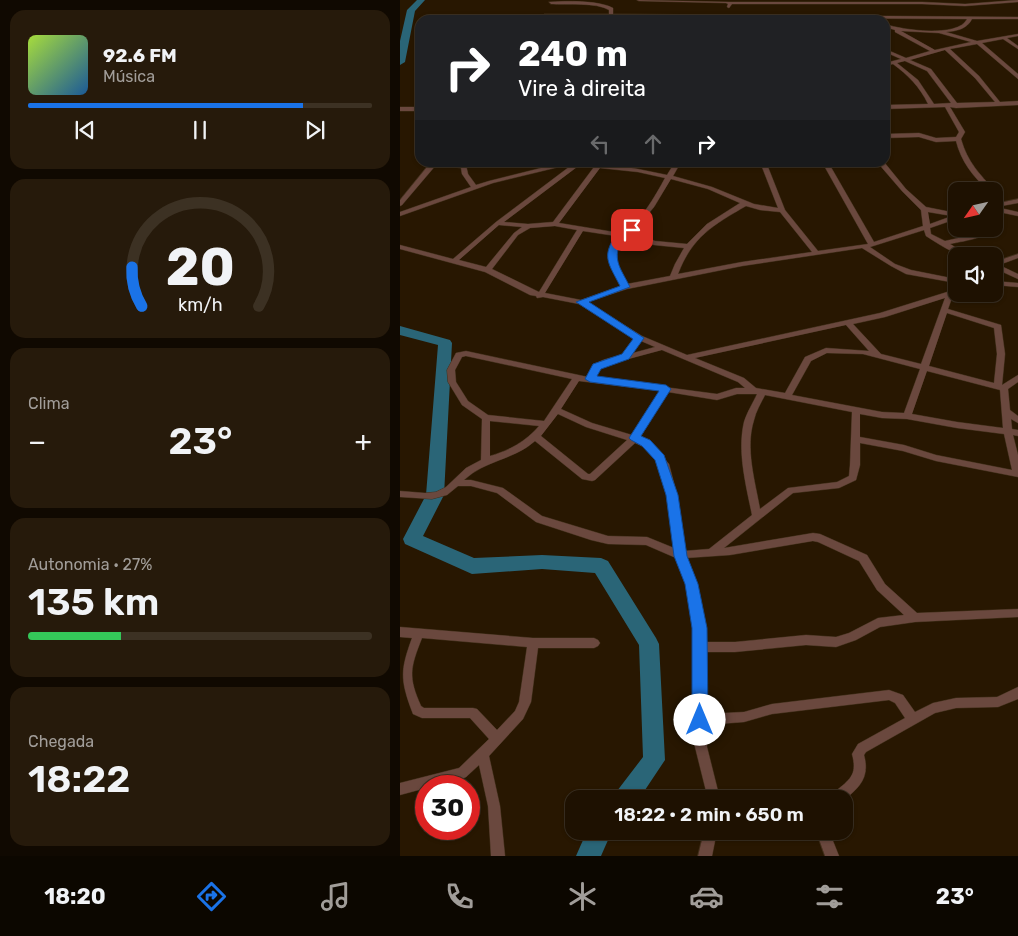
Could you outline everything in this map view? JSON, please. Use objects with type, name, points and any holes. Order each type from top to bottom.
[{"type":"street","points":[[639,0],[764,3],[769,9],[775,3],[964,5]]},
{"type":"street","points":[[652,14],[659,0]]},
{"type":"street","points":[[940,17],[949,9],[964,5],[996,1],[1018,1]]},
{"type":"street","points":[[544,15],[552,2],[601,4],[609,7],[611,15]]},
{"type":"street","points":[[729,15],[730,3]]},
{"type":"street","points":[[876,3],[880,15]]},
{"type":"street","points":[[772,11],[778,15]]},
{"type":"street","points":[[638,15],[678,15]]},
{"type":"street","points":[[890,15],[1018,18]]},
{"type":"street","points":[[894,30],[937,31],[957,28],[966,25],[970,18]]},
{"type":"street","points":[[890,28],[934,51]]},
{"type":"street","points":[[957,28],[959,46]]},
{"type":"street","points":[[937,31],[979,43],[1018,77]]},
{"type":"street","points":[[890,63],[946,48],[1018,35]]},
{"type":"street","points":[[1004,38],[1018,48]]},
{"type":"street","points":[[946,48],[977,77],[999,104]]},
{"type":"street","points":[[890,53],[903,60],[924,67],[933,73],[956,106]]},
{"type":"street","points":[[894,62],[912,76],[925,92],[932,106]]},
{"type":"street","points":[[890,107],[1018,103]]},
{"type":"street","points":[[947,106],[962,132],[958,139],[961,151],[970,168],[983,182]]},
{"type":"street","points":[[400,109],[415,109]]},
{"type":"street","points":[[890,136],[919,135],[936,140],[958,139]]},
{"type":"street","points":[[400,204],[431,167]]},
{"type":"street","points":[[464,167],[465,174],[475,188]]},
{"type":"street","points":[[400,214],[475,188],[556,167]]},
{"type":"street","points":[[454,260],[566,167]]},
{"type":"street","points":[[555,224],[598,167]]},
{"type":"street","points":[[610,167],[670,178],[719,191],[756,208],[782,210]]},
{"type":"street","points":[[629,233],[665,186],[676,167]]},
{"type":"street","points":[[765,167],[782,210],[817,254]]},
{"type":"street","points":[[828,167],[872,245]]},
{"type":"street","points":[[884,167],[924,209],[948,214]]},
{"type":"street","points":[[665,186],[682,182]]},
{"type":"street","points":[[1004,204],[1018,201]]},
{"type":"street","points":[[673,278],[687,246],[714,221],[744,204]]},
{"type":"street","points":[[924,209],[928,235],[949,247]]},
{"type":"street","points":[[1003,210],[1018,214]]},
{"type":"street","points":[[581,302],[625,287],[742,264],[872,245],[948,219]]},
{"type":"street","points":[[498,223],[528,226],[555,224],[620,235],[629,233],[654,243],[687,246]]},
{"type":"street","points":[[488,270],[516,234],[528,226]]},
{"type":"street","points":[[540,296],[580,228]]},
{"type":"street","points":[[620,235],[613,248],[612,260],[625,287]]},
{"type":"street","points":[[943,244],[970,238]]},
{"type":"street","points":[[863,246],[893,265],[909,272],[948,279]]},
{"type":"street","points":[[400,247],[488,270],[522,289],[540,296],[581,302],[639,338],[740,380],[757,391]]},
{"type":"street","points":[[1003,261],[1018,256]]},
{"type":"street","points":[[1003,268],[1018,276]]},
{"type":"street","points":[[1003,283],[1018,284]]},
{"type":"street","points":[[687,357],[782,335],[882,315],[948,293]]},
{"type":"street","points":[[907,416],[922,369],[948,302]]},
{"type":"street","points":[[856,439],[904,448],[936,458],[1018,474],[1001,388],[1002,354],[998,327],[944,310]]},
{"type":"street","points":[[848,323],[878,356]]},
{"type":"street","points":[[626,357],[639,338]]},
{"type":"street","points":[[590,379],[597,366],[663,348]]},
{"type":"street","points":[[787,397],[805,362],[819,352],[826,350],[862,352],[1001,388],[1018,378]]},
{"type":"street","points":[[545,424],[486,418],[465,403],[452,382],[451,370],[459,355],[466,353],[577,378],[717,397],[736,391],[757,391],[882,415],[907,416],[1018,433]]},
{"type":"street","points":[[400,494],[421,497],[435,495],[447,490],[472,468],[516,450],[535,436],[556,410],[577,378]]},
{"type":"street","points":[[535,436],[588,478],[596,475],[635,438],[666,389]]},
{"type":"street","points":[[757,391],[747,433],[747,464],[757,516]]},
{"type":"street","points":[[556,410],[589,425],[646,443],[664,464],[672,495],[680,556],[691,584],[700,628],[700,747],[712,790]]},
{"type":"street","points":[[711,553],[791,490],[839,485],[852,478],[855,474],[856,410]]},
{"type":"street","points":[[1006,411],[1018,420]]},
{"type":"street","points":[[485,462],[486,418]]},
{"type":"street","points":[[455,483],[471,483],[500,490],[539,519],[599,538],[647,542],[680,556],[813,537],[820,538],[863,558],[881,586],[915,618]]},
{"type":"street","points":[[700,647],[736,647],[806,640],[836,642],[852,637],[878,623],[915,618],[1018,613]]},
{"type":"street","points":[[400,632],[533,643],[594,643]]},
{"type":"street","points":[[419,633],[405,666],[404,675],[417,710],[422,713],[473,713],[497,739]]},
{"type":"street","points":[[400,788],[462,773],[497,739],[519,714],[525,702],[533,643]]},
{"type":"street","points":[[847,790],[860,775],[862,767],[858,754],[862,748],[933,708],[956,704],[998,702],[1014,696],[1018,692]]},
{"type":"street","points":[[700,720],[744,717],[772,709],[889,695],[899,698],[913,720]]},
{"type":"street","points":[[483,754],[494,806],[498,856]]},
{"type":"street","points":[[705,856],[709,840]]},
{"type":"street","points":[[826,840],[832,856]]},
{"type":"waterway","points":[[400,62],[411,10],[421,0]]},
{"type":"waterway","points":[[400,330],[445,343],[435,495],[412,539],[472,566],[542,562],[601,566],[649,644],[654,760],[632,790]]},
{"type":"waterway","points":[[588,856],[596,840]]},
{"type":"route","points":[[632,230],[629,233],[620,235],[613,248],[612,260],[625,287],[581,302],[598,310],[639,338],[626,357],[597,366],[590,379],[666,389],[642,424],[635,438],[646,443],[664,464],[672,495],[680,556],[691,584],[700,628],[700,720]]}]
